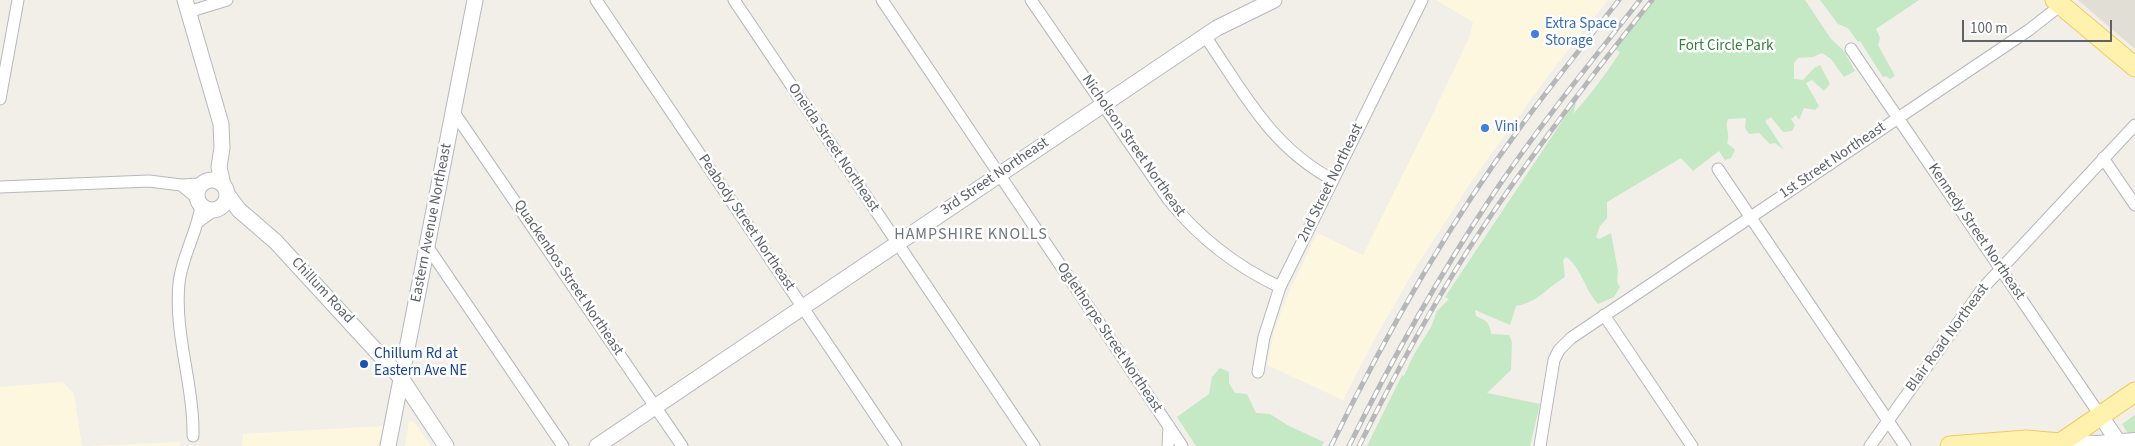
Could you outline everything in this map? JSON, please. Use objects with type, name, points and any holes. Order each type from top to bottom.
[{"type":"main road","points":[[2058,3],[2135,67]]},
{"type":"main road","points":[[2058,444],[2135,392]]},
{"type":"main road","points":[[1950,446],[2026,440],[2058,444],[2120,444],[2135,441]]},
{"type":"street","points":[[0,99],[18,0]]},
{"type":"street","points":[[187,6],[227,0]]},
{"type":"street","name":"Eastern Avenue Northeast","points":[[388,446],[475,0]]},
{"type":"street","name":"Peabody Street Northeast","points":[[596,0],[896,446]]},
{"type":"street","name":"Oneida Street Northeast","points":[[734,0],[1034,446]]},
{"type":"street","name":"Oglethorpe Street Northeast","points":[[882,0],[1182,446]]},
{"type":"street","name":"Nicholson Street Northeast","points":[[1031,0],[1168,199],[1188,223],[1233,262],[1280,287]]},
{"type":"street","name":"2nd Street Northeast","points":[[1258,372],[1265,332],[1280,287],[1422,0]]},
{"type":"street","name":"3rd Street Northeast","points":[[597,446],[1205,36],[1268,1]]},
{"type":"street","name":"1st Street Northeast","points":[[1539,445],[1556,355],[1571,338],[2024,33],[2058,3]]},
{"type":"street","name":"Chillum Road","points":[[187,6],[221,124],[222,148],[211,196],[239,210],[276,242],[401,378],[446,446]]},
{"type":"street","points":[[1205,36],[1270,132],[1301,160],[1333,180]]},
{"type":"street","name":"Kennedy Street Northeast","points":[[1851,48],[2100,415]]},
{"type":"street","name":"Quackenbos Street Northeast","points":[[453,111],[682,446]]},
{"type":"street","name":"Blair Road Northeast","points":[[1870,446],[1983,288],[2135,125]]},
{"type":"street","points":[[2103,158],[2135,204]]},
{"type":"street","points":[[1718,169],[1906,446]]},
{"type":"street","points":[[0,187],[149,181],[180,185],[211,196],[185,255],[179,283],[178,309],[193,416],[193,436]]},
{"type":"street","points":[[427,246],[563,446]]},
{"type":"street","points":[[1604,316],[1692,446]]},
{"type":"street","points":[[2100,415],[2120,444]]},
{"type":"street","name":"Oglethorpe Street Northeast","points":[[1168,446],[1169,426]]},
{"type":"shaded area","points":[[1436,0],[1608,0],[1556,65],[1473,179],[1416,267],[1375,338],[1343,400],[1267,365],[1273,336],[1284,303],[1317,233],[1363,255],[1429,122],[1470,36],[1473,22]]},
{"type":"shaded area","points":[[2078,0],[2135,0],[2135,49]]},
{"type":"shaded area","points":[[63,382],[74,394],[82,446],[0,446],[0,387]]},
{"type":"shaded area","points":[[409,421],[414,422],[431,446],[405,446]]},
{"type":"shaded area","points":[[384,426],[378,446],[242,446],[243,434]]},
{"type":"shaded area","points":[[180,442],[180,446],[88,446]]},
{"type":"green space","name":"Fort Circle Park","points":[[1655,0],[1805,0],[1831,39],[1844,51],[1855,71],[1844,77],[1831,59],[1822,53],[1813,57],[1798,58],[1794,63],[1794,79],[1803,80],[1814,68],[1820,65],[1830,84],[1824,91],[1812,80],[1806,83],[1819,106],[1815,110],[1804,108],[1799,120],[1796,115],[1791,119],[1795,125],[1792,131],[1783,132],[1771,117],[1765,121],[1784,150],[1775,143],[1770,144],[1759,133],[1749,134],[1745,128],[1746,118],[1728,119],[1727,143],[1735,150],[1731,158],[1725,160],[1719,151],[1693,171],[1681,158],[1607,202],[1607,218],[1600,226],[1596,237],[1599,239],[1611,233],[1618,271],[1617,282],[1620,287],[1614,297],[1598,304],[1576,267],[1566,257],[1563,260],[1565,277],[1530,302],[1516,306],[1510,325],[1475,310],[1476,316],[1488,324],[1491,334],[1509,335],[1512,342],[1511,370],[1487,393],[1540,404],[1530,446],[1367,446],[1402,375],[1404,376],[1413,356],[1431,327],[1437,311],[1449,299],[1445,297],[1577,99],[1573,114],[1598,84],[1620,52],[1615,49]]},
{"type":"green space","points":[[1820,0],[1919,0],[1876,29],[1880,38],[1878,45],[1895,76],[1890,79],[1886,76],[1883,77],[1860,41],[1858,42],[1848,28],[1838,24]]},
{"type":"green space","points":[[1220,368],[1229,372],[1229,383],[1235,393],[1247,394],[1256,413],[1270,414],[1289,426],[1324,442],[1322,446],[1196,446],[1177,417],[1209,394],[1212,377]]},
{"type":"green space","points":[[2135,415],[2135,435],[2129,435],[2122,424]]},
{"type":"railway","points":[[1331,446],[1395,323],[1466,205],[1531,113],[1619,0]]},
{"type":"railway","points":[[1349,446],[1417,317],[1494,193],[1547,119],[1640,0]]},
{"type":"railway","points":[[1359,446],[1412,345],[1470,247],[1558,121],[1652,0]]},
{"type":"place","name":"Extra Space Storage","points":[[1535,34]]},
{"type":"place","name":"Vini","points":[[1485,128]]},
{"type":"place","name":"Chillum Rd at Eastern Ave NE","points":[[364,364]]},
{"type":"district","name":"HAMPSHIRE KNOLLS","points":[[971,235]]}]
